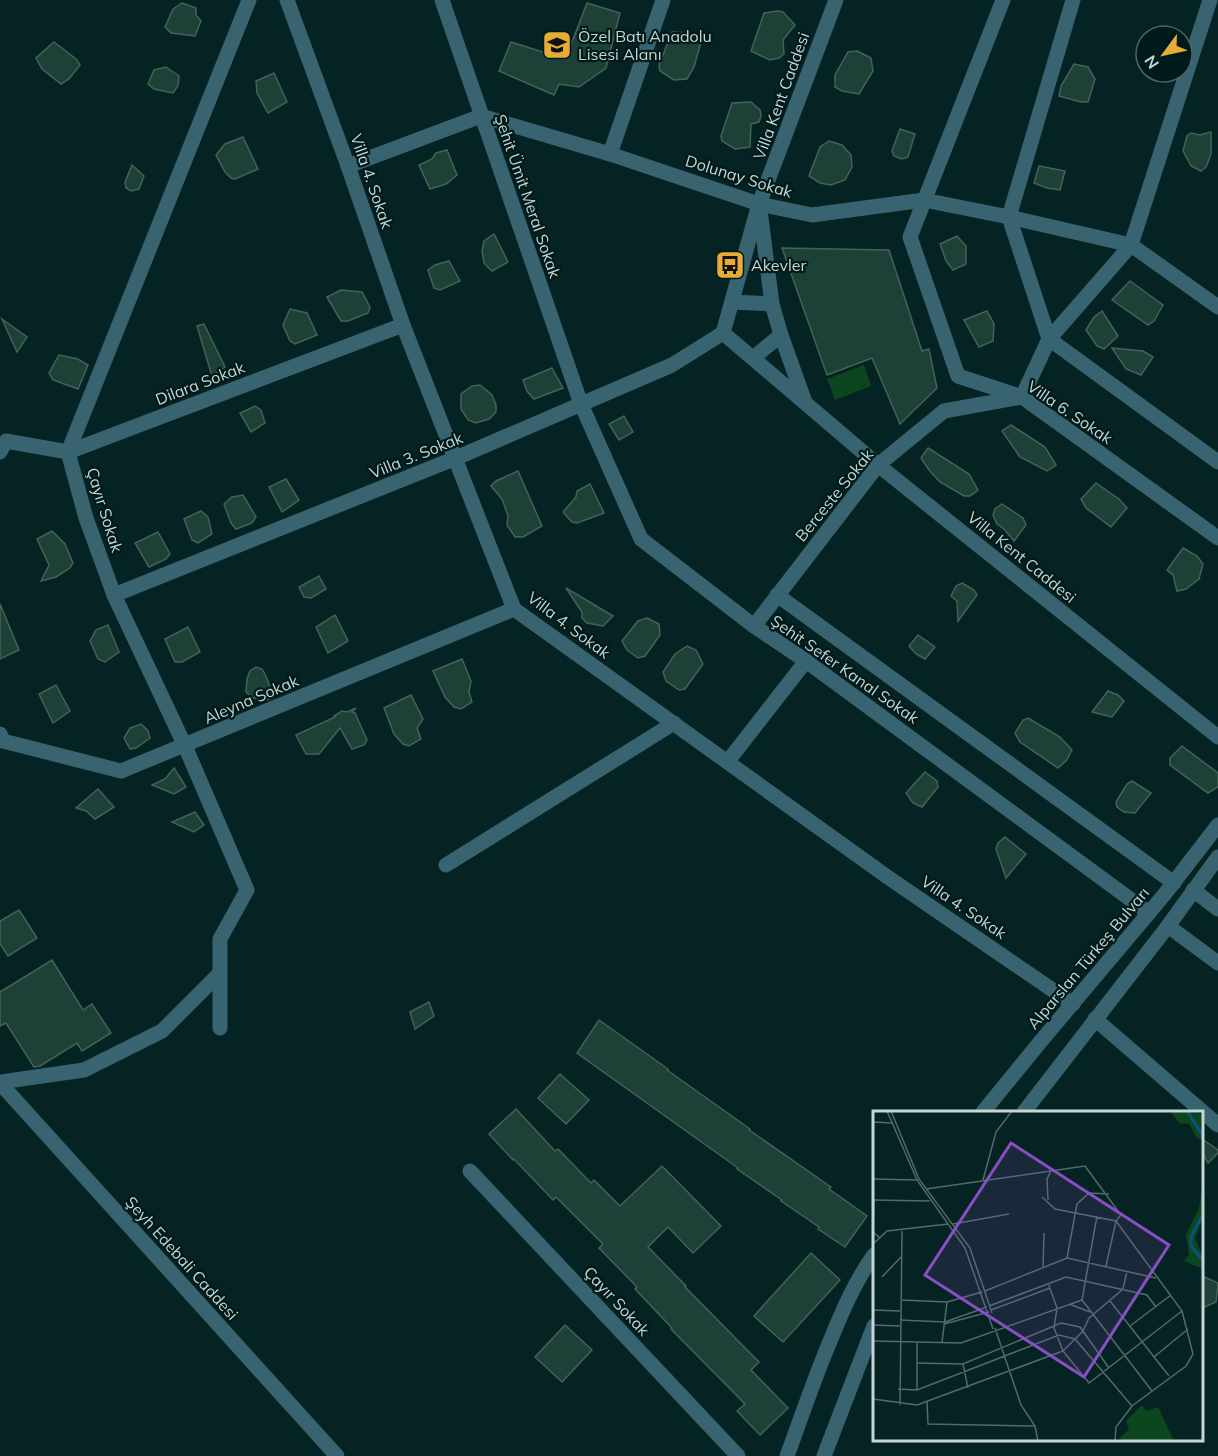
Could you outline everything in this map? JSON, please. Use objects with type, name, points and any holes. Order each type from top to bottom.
[{"type":"street","name":"Çayır Sokak","points":[[220,1028],[220,939],[247,890],[185,746],[114,595],[86,518],[68,452],[249,0]]},
{"type":"street","name":"Villa 4. Sokak","points":[[287,0],[403,325],[514,609],[889,878],[1073,1004]]},
{"type":"street","name":"Şehit Ümit Meral Sokak","points":[[442,0],[581,404]]},
{"type":"street","points":[[610,154],[663,0]]},
{"type":"street","name":"Villa Kent Caddesi","points":[[836,0],[759,204],[723,333],[878,465],[1218,737]]},
{"type":"street","points":[[924,200],[1003,0]]},
{"type":"street","points":[[1073,0],[1009,217],[1049,339],[1218,462]]},
{"type":"street","points":[[1022,398],[1049,339],[1131,245],[1210,0]]},
{"type":"street","points":[[348,166],[481,116]]},
{"type":"street","name":"Dolunay Sokak","points":[[481,116],[610,154],[759,204],[812,215],[924,200],[1131,245]]},
{"type":"street","name":"Villa 6. Sokak","points":[[924,200],[910,237],[958,376],[1022,398],[1218,538]]},
{"type":"street","name":"Villa Kent Caddesi","points":[[759,204],[772,304],[805,403]]},
{"type":"street","points":[[1131,245],[1218,307]]},
{"type":"street","points":[[732,302],[772,304]]},
{"type":"street","name":"Dilara Sokak","points":[[68,452],[403,325]]},
{"type":"street","name":"Villa 3. Sokak","points":[[114,595],[456,458],[672,365],[723,333]]},
{"type":"street","points":[[753,358],[781,335]]},
{"type":"street","name":"Berceste Sokak","points":[[754,626],[878,465],[944,411],[1022,398]]},
{"type":"street","name":"Şehit Sefer Kanal Sokak","points":[[581,404],[641,539],[754,626],[806,661],[1149,913]]},
{"type":"street","points":[[3,446],[68,452]]},
{"type":"street","name":"Şehit Sefer Kanal Sokak","points":[[777,595],[1174,883]]},
{"type":"street","name":"Aleyna Sokak","points":[[0,734],[3,741],[122,771],[514,609]]},
{"type":"street","points":[[728,761],[806,661]]},
{"type":"street","points":[[446,865],[674,723]]},
{"type":"street","name":"Alparslan Türkeş Bulvarı","points":[[985,1111],[1174,883],[1218,825]]},
{"type":"street","points":[[1025,1111],[1168,926],[1218,857]]},
{"type":"street","points":[[1193,890],[1218,909]]},
{"type":"street","points":[[1168,926],[1218,963]]},
{"type":"street","points":[[0,1083],[84,1070],[162,1031],[219,974]]},
{"type":"street","points":[[1095,1018],[1202,1111]]},
{"type":"street","name":"Şeyh Edebali Caddesi","points":[[0,1083],[337,1456]]},
{"type":"street","points":[[1203,1112],[1218,1125]]},
{"type":"street","name":"Çayır Sokak","points":[[470,1171],[738,1456]]},
{"type":"street","points":[[787,1456],[839,1318],[856,1283],[873,1257]]},
{"type":"street","points":[[824,1456],[873,1329]]},
{"type":"green space","points":[[864,365],[871,386],[835,400],[827,379]]},
{"type":"building","points":[[182,3],[196,8],[196,15],[201,21],[195,36],[171,33],[165,27],[173,9]]},
{"type":"building","points":[[587,3],[620,13],[606,68],[579,87],[559,84],[554,95],[499,71],[511,42],[552,55],[572,42]]},
{"type":"building","points":[[783,12],[795,25],[783,40],[784,54],[770,60],[751,51],[764,13]]},
{"type":"building","points":[[672,32],[689,33],[701,42],[694,67],[687,79],[674,80],[660,71],[659,65]]},
{"type":"building","points":[[54,42],[76,59],[80,65],[69,79],[61,84],[42,69],[36,58]]},
{"type":"building","points":[[857,51],[871,58],[873,71],[859,94],[842,91],[835,87],[835,75],[848,52]]},
{"type":"building","points":[[1074,64],[1088,67],[1095,79],[1088,102],[1059,96],[1061,86]]},
{"type":"building","points":[[166,67],[179,76],[178,86],[173,93],[154,89],[148,84],[154,70]]},
{"type":"building","points":[[274,73],[287,102],[268,113],[257,93],[256,81]]},
{"type":"building","points":[[751,102],[760,110],[759,122],[751,124],[750,147],[735,149],[722,141],[721,136],[732,103]]},
{"type":"building","points":[[900,129],[915,134],[908,157],[902,159],[894,156],[892,151]]},
{"type":"building","points":[[1211,132],[1211,154],[1206,167],[1201,171],[1191,166],[1183,151],[1187,136],[1191,133],[1200,135]]},
{"type":"building","points":[[243,137],[258,169],[235,179],[225,172],[216,155],[225,144]]},
{"type":"building","points":[[829,141],[842,145],[851,155],[852,167],[845,180],[831,185],[820,183],[809,176],[820,147]]},
{"type":"building","points":[[447,150],[457,175],[446,184],[430,189],[419,165],[432,159],[436,153]]},
{"type":"building","points":[[132,165],[144,176],[139,189],[131,191],[126,188],[125,182]]},
{"type":"building","points":[[1039,166],[1065,171],[1060,190],[1034,183]]},
{"type":"building","points":[[494,234],[508,262],[492,271],[484,263],[482,251],[484,241]]},
{"type":"building","points":[[957,236],[966,246],[966,264],[953,270],[946,261],[940,244]]},
{"type":"building","points":[[782,248],[889,250],[922,351],[929,349],[937,388],[900,424],[872,358],[827,375]]},
{"type":"building","points":[[449,261],[460,281],[440,290],[434,288],[428,270],[435,265]]},
{"type":"building","points":[[1130,281],[1163,305],[1154,321],[1148,325],[1112,300]]},
{"type":"building","points":[[341,290],[362,292],[370,307],[368,313],[348,321],[341,321],[327,297]]},
{"type":"building","points":[[290,309],[307,313],[317,335],[295,344],[290,341],[283,325]]},
{"type":"building","points":[[987,311],[994,324],[993,341],[979,347],[964,320]]},
{"type":"building","points":[[1102,311],[1118,336],[1104,349],[1097,346],[1086,330],[1094,317]]},
{"type":"building","points":[[2,319],[27,337],[17,352]]},
{"type":"building","points":[[204,324],[225,367],[212,376],[197,326]]},
{"type":"building","points":[[1112,348],[1143,351],[1153,357],[1141,375],[1126,369]]},
{"type":"building","points":[[59,355],[78,359],[88,365],[78,389],[53,380],[49,373]]},
{"type":"building","points":[[552,368],[563,388],[534,399],[527,391],[523,380]]},
{"type":"building","points":[[480,385],[492,395],[496,412],[489,419],[476,423],[468,420],[461,409],[461,394],[472,386]]},
{"type":"building","points":[[255,406],[261,410],[265,423],[251,432],[240,413]]},
{"type":"building","points":[[624,416],[633,432],[619,440],[609,424]]},
{"type":"building","points":[[1011,425],[1045,447],[1056,465],[1047,471],[1020,457],[1002,431]]},
{"type":"building","points":[[928,448],[969,474],[978,490],[970,496],[964,496],[940,482],[921,458]]},
{"type":"building","points":[[518,471],[542,526],[523,537],[515,537],[507,525],[508,516],[502,499],[491,486],[496,481]]},
{"type":"building","points":[[286,479],[299,500],[282,512],[269,487]]},
{"type":"building","points":[[1096,483],[1119,499],[1127,508],[1111,527],[1086,508],[1081,499]]},
{"type":"building","points":[[590,484],[604,513],[577,523],[572,522],[563,512],[576,497],[577,491]]},
{"type":"building","points":[[243,495],[256,517],[252,523],[236,529],[231,523],[224,504],[232,497]]},
{"type":"building","points":[[1002,504],[1023,518],[1026,525],[1014,541],[997,524],[993,515],[995,509]]},
{"type":"building","points":[[201,511],[208,517],[212,534],[198,543],[192,540],[184,519]]},
{"type":"building","points":[[52,531],[65,544],[73,563],[70,568],[56,577],[41,581],[49,565],[37,539]]},
{"type":"building","points":[[158,532],[170,554],[166,559],[149,567],[135,543]]},
{"type":"building","points":[[1183,548],[1197,556],[1203,564],[1199,579],[1186,589],[1177,591],[1173,575],[1167,570]]},
{"type":"building","points":[[319,576],[326,589],[311,598],[304,597],[299,587]]},
{"type":"building","points":[[962,583],[974,590],[977,595],[958,621],[957,601],[951,596],[956,586]]},
{"type":"building","points":[[566,588],[613,616],[603,626],[587,623]]},
{"type":"building","points":[[0,604],[19,650],[0,659]]},
{"type":"building","points":[[335,615],[348,641],[328,653],[316,627]]},
{"type":"building","points":[[647,618],[659,624],[660,635],[645,656],[638,658],[627,650],[622,641],[638,621]]},
{"type":"building","points":[[108,625],[119,652],[105,662],[98,659],[90,641],[96,630]]},
{"type":"building","points":[[188,627],[200,652],[182,662],[175,662],[165,639]]},
{"type":"building","points":[[918,635],[935,647],[925,659],[909,646]]},
{"type":"building","points":[[687,646],[696,650],[703,664],[685,689],[679,690],[666,681],[663,672],[675,654]]},
{"type":"building","points":[[462,659],[471,681],[469,692],[472,702],[461,709],[454,707],[445,697],[433,671]]},
{"type":"building","points":[[256,667],[262,669],[274,698],[267,700],[253,698],[246,692],[250,671]]},
{"type":"building","points":[[56,685],[70,711],[53,723],[39,694]]},
{"type":"building","points":[[1108,691],[1118,695],[1124,701],[1112,717],[1092,712]]},
{"type":"building","points":[[411,695],[423,719],[417,728],[421,739],[409,746],[403,744],[394,734],[384,708]]},
{"type":"building","points":[[356,708],[352,712],[355,713],[367,740],[364,745],[352,749],[340,728],[319,754],[306,754],[296,735],[335,717],[342,711],[347,712]]},
{"type":"building","points":[[1028,718],[1060,737],[1072,750],[1066,761],[1058,768],[1020,742],[1015,733],[1023,720]]},
{"type":"building","points":[[141,724],[148,731],[150,738],[136,748],[130,749],[124,738],[130,728]]},
{"type":"building","points":[[1182,746],[1218,773],[1218,787],[1208,793],[1170,765],[1170,758]]},
{"type":"building","points":[[174,768],[186,787],[174,794],[152,785],[165,779]]},
{"type":"building","points":[[925,772],[937,781],[938,787],[922,807],[913,803],[906,793]]},
{"type":"building","points":[[1132,781],[1151,793],[1135,813],[1124,812],[1117,807],[1116,802],[1127,784]]},
{"type":"building","points":[[98,789],[114,807],[95,819],[86,811],[76,808]]},
{"type":"building","points":[[195,812],[204,825],[194,832],[172,822]]},
{"type":"building","points":[[1005,837],[1026,854],[1006,878],[996,849],[998,843]]},
{"type":"building","points":[[19,910],[37,938],[8,956],[0,944],[0,921]]},
{"type":"building","points":[[52,960],[83,1010],[92,1004],[111,1033],[82,1051],[77,1043],[40,1066],[34,1067],[6,1023],[0,1026],[0,992]]},
{"type":"building","points":[[429,1002],[434,1016],[415,1029],[410,1012]]},
{"type":"building","points":[[599,1020],[831,1187],[829,1189],[867,1216],[845,1247],[577,1053]]},
{"type":"building","points":[[560,1074],[589,1100],[566,1124],[538,1098]]},
{"type":"building","points":[[516,1109],[555,1151],[558,1149],[591,1183],[594,1180],[620,1206],[662,1166],[721,1226],[693,1253],[668,1227],[648,1247],[759,1362],[751,1370],[788,1408],[760,1435],[737,1411],[745,1404],[635,1289],[637,1287],[599,1248],[603,1244],[556,1197],[553,1200],[489,1134]]},
{"type":"building","points":[[1203,1140],[1218,1150],[1218,1153],[1208,1163],[1203,1154]]},
{"type":"building","points":[[811,1253],[840,1280],[783,1342],[754,1316]]},
{"type":"building","points":[[1203,1276],[1218,1283],[1216,1302],[1203,1308]]},
{"type":"building","points":[[565,1325],[592,1350],[562,1382],[535,1357]]},
{"type":"place","name":"Özel Batı Anadolu Lisesi Alanı","points":[[557,45]]},
{"type":"place","name":"Akevler","points":[[730,265]]}]
